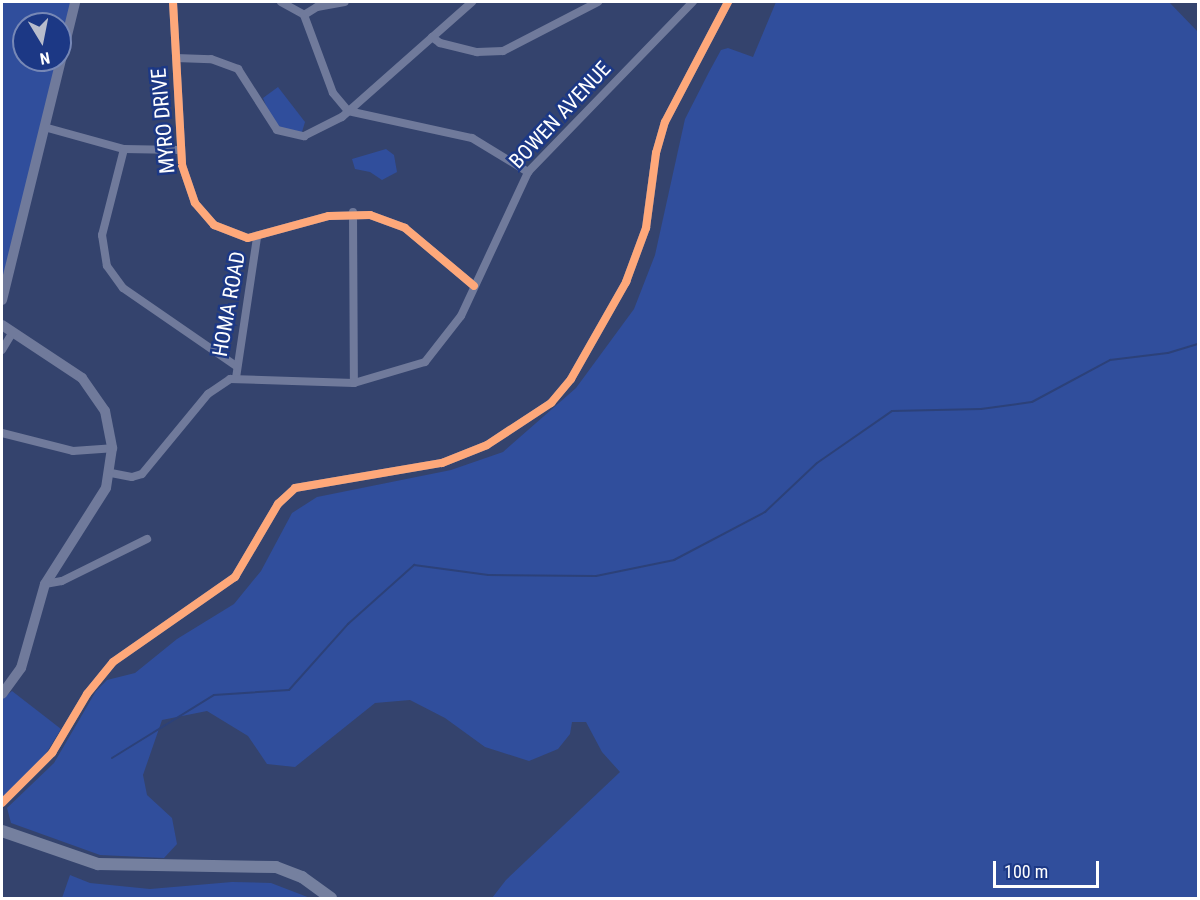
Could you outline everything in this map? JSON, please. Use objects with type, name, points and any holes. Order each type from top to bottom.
[{"type":"main road","points":[[2,831],[109,866],[276,867],[302,877],[331,898]]},
{"type":"main road","points":[[2,840],[16,837]]},
{"type":"street","points":[[2,300],[75,2]]},
{"type":"street","name":"MYRO DRIVE","points":[[173,2],[180,150],[189,192],[204,215],[226,232],[257,237],[328,216],[353,212],[383,218],[405,228],[474,286]]},
{"type":"street","points":[[281,2],[304,15],[333,93],[348,111],[444,129],[472,138],[528,172]]},
{"type":"street","points":[[304,15],[317,7],[345,2]]},
{"type":"street","points":[[176,58],[211,59],[238,69],[253,88],[270,122],[283,133],[304,136],[319,131],[348,111],[472,2]]},
{"type":"street","points":[[432,37],[440,43],[477,51],[503,51],[598,2]]},
{"type":"street","name":"BOWEN AVENUE","points":[[236,378],[354,383],[425,362],[460,315],[528,172],[693,2]]},
{"type":"street","points":[[2,803],[52,753],[87,694],[113,662],[235,577],[278,504],[295,488],[442,463],[487,445],[551,403],[571,379],[626,282],[646,228],[654,163],[665,122],[728,2]]},
{"type":"street","points":[[44,127],[124,149],[180,150]]},
{"type":"street","points":[[124,149],[102,235],[107,267],[123,288],[236,366]]},
{"type":"street","points":[[353,212],[354,383]]},
{"type":"street","name":"HOMA ROAD","points":[[236,378],[257,237]]},
{"type":"street","points":[[2,325],[70,368],[89,387],[105,411],[112,448],[111,473],[101,500],[45,584],[21,668],[2,694]]},
{"type":"street","points":[[2,350],[13,332]]},
{"type":"street","points":[[111,473],[132,477],[142,474],[208,394],[236,378]]},
{"type":"street","points":[[2,433],[74,451],[112,448]]},
{"type":"street","points":[[45,584],[62,581],[147,539]]},
{"type":"shaded area","points":[[2,2],[73,2],[70,12],[12,12],[12,72],[54,72],[2,281]]},
{"type":"shaded area","points":[[776,2],[1169,2],[1198,32],[1198,898],[492,898],[506,880],[620,772],[602,752],[586,722],[572,722],[570,734],[558,749],[529,761],[485,747],[445,718],[410,700],[375,703],[295,767],[267,764],[248,736],[207,711],[162,720],[143,775],[147,795],[172,818],[177,844],[164,858],[100,855],[11,823],[7,808],[54,763],[96,691],[107,680],[135,673],[177,639],[234,604],[261,571],[292,513],[317,497],[451,470],[503,452],[576,388],[634,309],[655,255],[685,119],[709,72],[721,50],[728,48],[753,57]]},
{"type":"shaded area","points":[[278,87],[305,122],[302,132],[287,132],[272,121],[263,98]]},
{"type":"shaded area","points":[[386,149],[394,155],[397,172],[382,180],[370,172],[355,169],[352,159]]},
{"type":"shaded area","points":[[12,691],[61,729],[42,760],[2,800],[2,699]]},
{"type":"shaded area","points":[[70,875],[90,883],[150,889],[232,882],[271,883],[310,898],[62,898]]},
{"type":"waterway","points":[[112,758],[214,695],[289,690],[348,624],[414,565],[488,575],[596,576],[674,560],[765,512],[817,463],[892,411],[981,409],[1032,402],[1110,360],[1168,353],[1198,344]]},
{"type":"cycle path","points":[[173,2],[182,165],[195,203],[214,225],[248,238],[329,216],[370,215],[405,228],[474,286]]},
{"type":"cycle path","points":[[2,803],[52,753],[87,694],[113,662],[235,577],[278,504],[295,488],[442,463],[487,445],[551,403],[571,379],[626,282],[646,228],[656,153],[665,122],[728,2]]}]
